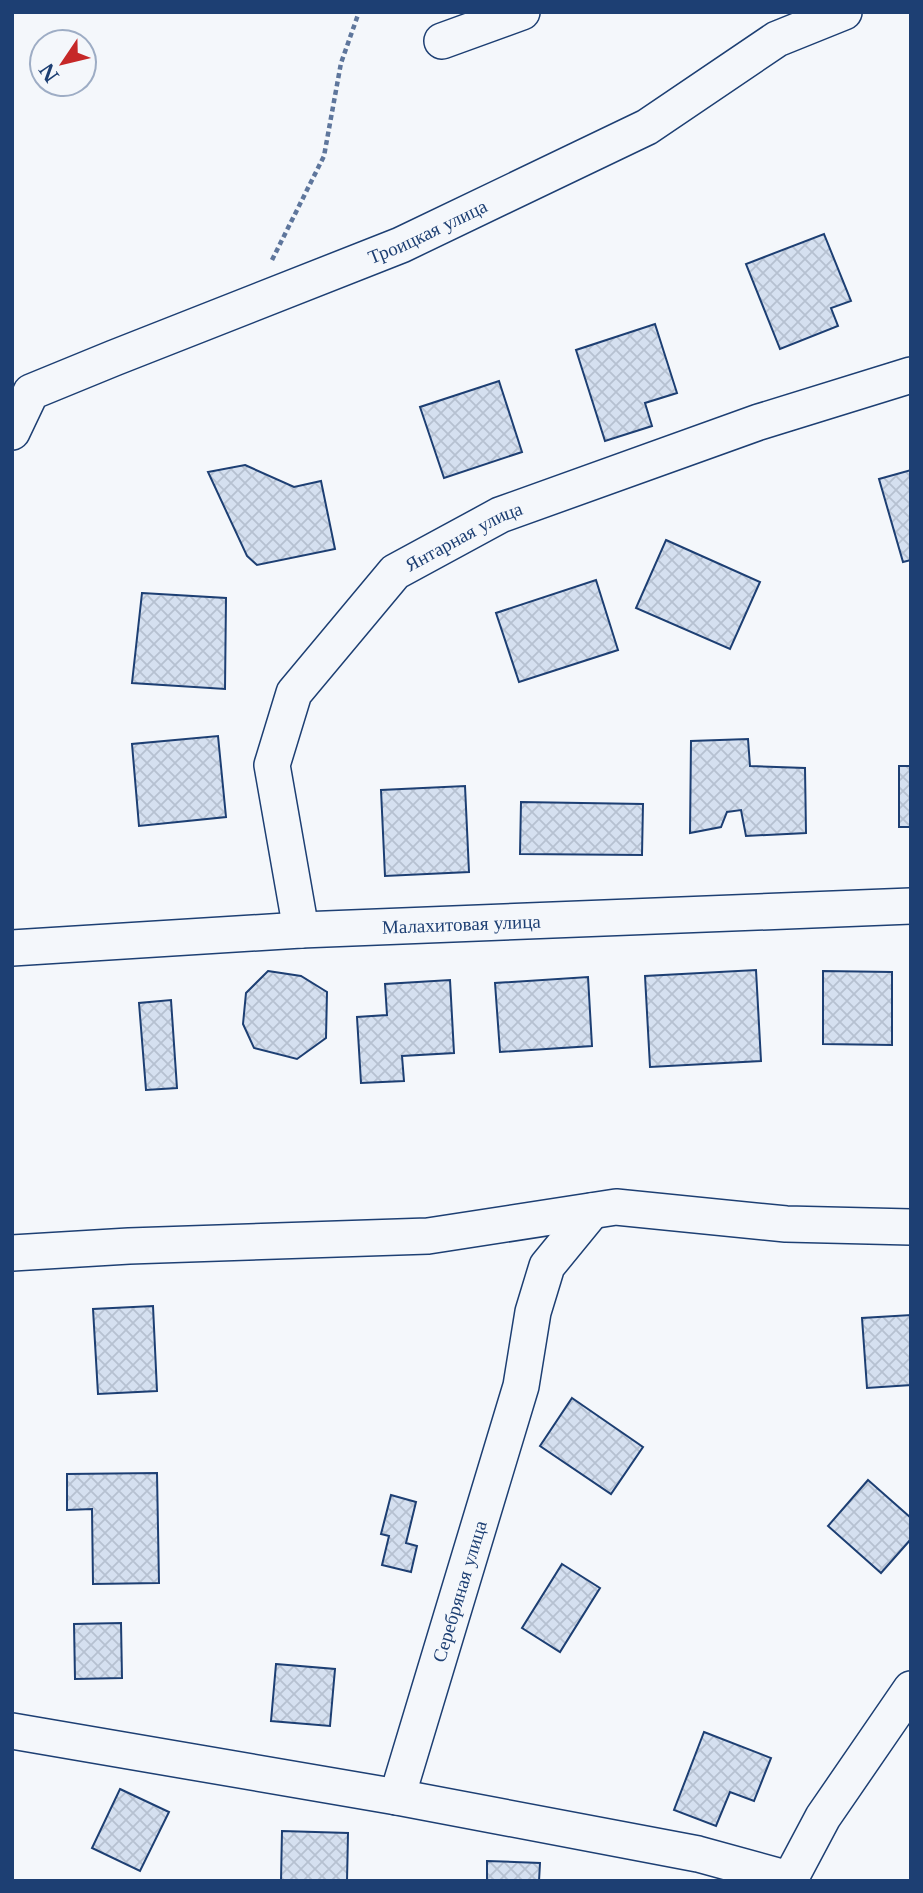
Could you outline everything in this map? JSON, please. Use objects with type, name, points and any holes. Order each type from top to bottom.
[{"type":"street","points":[[442,41],[522,12]]},
{"type":"street","name":"Троицкая улица","points":[[12,432],[31,392],[401,245],[647,127],[776,39],[844,12]]},
{"type":"street","name":"Янтарная улица","points":[[301,930],[272,765],[295,693],[395,572],[500,515],[759,422],[911,375]]},
{"type":"street","name":"Малахитовая улица","points":[[12,948],[301,930],[911,906]]},
{"type":"street","points":[[12,1253],[129,1246],[428,1236],[616,1208],[786,1224],[911,1227]]},
{"type":"street","name":"Серебряная улица","points":[[397,1797],[521,1386],[533,1312],[547,1266],[592,1211]]},
{"type":"street","points":[[12,1731],[397,1797],[698,1854],[789,1880],[823,1817],[911,1689]]},
{"type":"path","points":[[250,304],[324,156],[341,63],[359,12]]},
{"type":"building","points":[[824,234],[851,301],[831,308],[838,326],[780,349],[746,264]]},
{"type":"building","points":[[655,324],[677,393],[645,403],[652,426],[605,441],[576,350]]},
{"type":"building","points":[[499,381],[522,452],[444,478],[420,407]]},
{"type":"building","points":[[245,465],[294,487],[321,481],[335,549],[257,565],[247,556],[208,472]]},
{"type":"building","points":[[911,470],[911,560],[903,562],[879,479]]},
{"type":"building","points":[[666,540],[760,582],[730,649],[636,608]]},
{"type":"building","points":[[596,580],[618,650],[519,682],[496,613]]},
{"type":"building","points":[[142,593],[226,598],[225,689],[132,683]]},
{"type":"building","points":[[218,736],[226,817],[139,826],[132,744]]},
{"type":"building","points":[[748,739],[750,766],[805,768],[806,833],[746,836],[741,810],[727,812],[721,827],[690,833],[691,741]]},
{"type":"building","points":[[899,766],[911,766],[911,827],[899,827]]},
{"type":"building","points":[[465,786],[469,872],[385,876],[381,790]]},
{"type":"building","points":[[521,802],[643,804],[642,855],[520,854]]},
{"type":"building","points":[[756,970],[761,1061],[650,1067],[645,976]]},
{"type":"building","points":[[268,971],[301,976],[327,992],[326,1038],[297,1059],[254,1048],[243,1024],[246,993]]},
{"type":"building","points":[[823,971],[892,972],[892,1045],[823,1044]]},
{"type":"building","points":[[588,977],[592,1046],[500,1052],[495,983]]},
{"type":"building","points":[[450,980],[454,1053],[402,1056],[404,1081],[361,1083],[357,1017],[387,1015],[385,984]]},
{"type":"building","points":[[171,1000],[177,1088],[146,1090],[139,1003]]},
{"type":"building","points":[[153,1306],[157,1391],[98,1394],[93,1309]]},
{"type":"building","points":[[911,1315],[911,1385],[867,1388],[862,1318]]},
{"type":"building","points":[[572,1398],[643,1447],[611,1494],[540,1446]]},
{"type":"building","points":[[157,1473],[159,1583],[93,1584],[92,1509],[67,1510],[67,1474]]},
{"type":"building","points":[[868,1480],[911,1518],[911,1539],[881,1573],[828,1526]]},
{"type":"building","points":[[391,1495],[416,1502],[406,1543],[417,1546],[411,1572],[382,1565],[389,1536],[381,1534]]},
{"type":"building","points":[[562,1564],[600,1588],[560,1652],[522,1628]]},
{"type":"building","points":[[121,1623],[122,1678],[75,1679],[74,1624]]},
{"type":"building","points":[[276,1664],[335,1669],[330,1726],[271,1721]]},
{"type":"building","points":[[704,1732],[771,1758],[754,1801],[730,1792],[716,1826],[674,1810]]},
{"type":"building","points":[[120,1789],[169,1812],[140,1871],[92,1848]]},
{"type":"building","points":[[282,1831],[348,1833],[347,1881],[281,1881]]},
{"type":"building","points":[[487,1861],[540,1863],[539,1881],[487,1881]]}]
